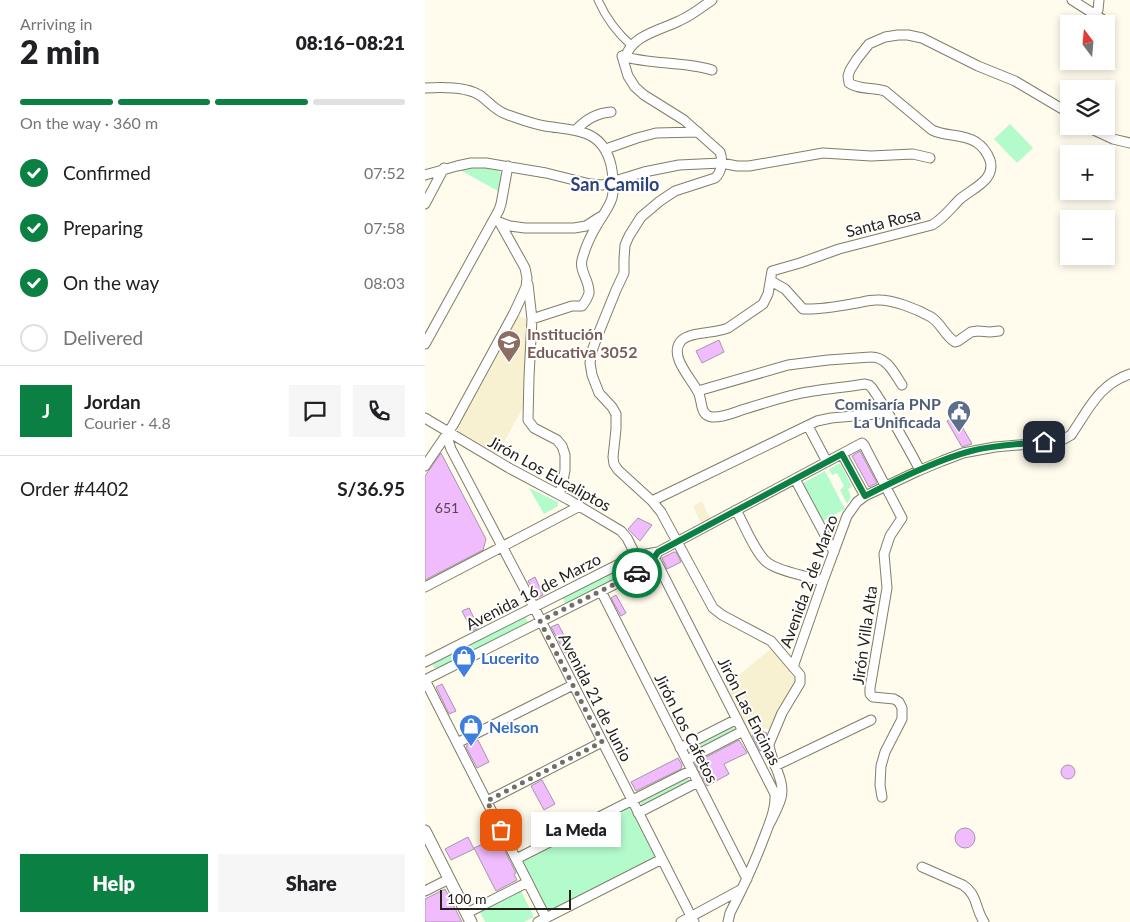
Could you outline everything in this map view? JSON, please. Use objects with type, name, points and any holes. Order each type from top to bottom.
[{"type":"street","points":[[598,0],[612,25],[632,46]]},
{"type":"street","points":[[622,56],[626,57],[627,52],[632,46],[649,34],[686,18],[712,0]]},
{"type":"street","points":[[1072,0],[1094,15],[1098,10],[1099,0]]},
{"type":"street","name":"Santa Rosa","points":[[771,280],[772,271],[800,263],[839,248],[932,225],[939,221],[989,175],[990,163],[988,155],[974,141],[960,135],[935,132],[888,93],[849,83],[848,76],[852,67],[866,46],[873,41],[883,37],[898,35],[922,38],[978,66],[1015,81],[1060,108]]},
{"type":"street","points":[[622,56],[639,61],[700,67],[712,70]]},
{"type":"street","points":[[622,56],[628,76],[635,87],[644,95],[684,120],[698,132],[720,152],[721,163],[720,172],[717,177],[675,190],[650,209],[637,222],[625,245],[624,273],[614,293],[591,356],[591,371],[597,389],[616,414],[614,464],[661,512],[713,608],[722,615],[771,641],[793,667]]},
{"type":"street","points":[[425,88],[461,89],[473,92],[505,114],[538,124],[576,130],[589,135],[606,149],[613,174],[611,199],[593,232],[581,262],[588,283],[587,298],[582,306],[573,306],[532,319]]},
{"type":"street","points":[[576,130],[592,117],[611,112]]},
{"type":"street","points":[[606,149],[657,133],[698,132]]},
{"type":"street","points":[[1103,135],[1130,143]]},
{"type":"street","points":[[425,175],[444,168],[486,163],[602,185],[644,172],[679,165],[721,163],[749,166],[823,153],[871,156],[913,154],[929,158]]},
{"type":"street","points":[[425,344],[497,221],[508,166]]},
{"type":"street","points":[[425,204],[444,168]]},
{"type":"street","points":[[497,221],[525,228],[574,228],[586,226],[602,216]]},
{"type":"street","points":[[497,221],[525,268],[532,319],[528,420],[534,428],[557,440],[563,446],[565,470],[563,486],[559,494]]},
{"type":"street","points":[[425,466],[448,432],[514,313],[526,286],[527,278]]},
{"type":"street","points":[[920,470],[888,413],[872,388],[867,384],[795,394],[717,417],[711,417],[704,413],[698,391],[679,361],[677,352],[680,342],[689,336],[726,330],[763,304],[768,294],[771,280],[785,289],[803,309],[870,300],[889,300],[931,318],[955,342],[958,342],[971,332],[999,331]]},
{"type":"street","points":[[698,391],[788,365],[843,358],[875,357],[885,361],[903,385]]},
{"type":"street","name":"Avenida 2 de Marzo","points":[[770,823],[779,804],[782,792],[769,744],[782,713],[800,683],[799,675],[793,667],[834,552],[850,511],[857,502],[865,496],[920,470],[971,451],[1054,442],[1068,437],[1103,389],[1112,382],[1130,374]]},
{"type":"street","points":[[652,501],[826,419],[888,413]]},
{"type":"street","name":"Jirón Los Eucaliptos","points":[[425,418],[509,468],[580,506],[624,534],[643,570]]},
{"type":"street","points":[[808,426],[827,462]]},
{"type":"street","name":"Avenida 21 de Junio","points":[[448,432],[451,449],[692,919]]},
{"type":"street","points":[[655,554],[862,443],[886,486]]},
{"type":"street","points":[[842,454],[865,496]]},
{"type":"street","points":[[795,479],[834,552]]},
{"type":"street","name":"Jirón Villa Alta","points":[[882,797],[880,779],[882,760],[903,716],[901,705],[896,700],[891,698],[873,698],[870,691],[887,588],[885,554],[889,538],[902,518],[886,486]]},
{"type":"street","points":[[425,587],[580,506]]},
{"type":"street","points":[[737,510],[759,554],[765,561],[777,567],[823,581]]},
{"type":"street","name":"Avenida 16 de Marzo","points":[[425,662],[635,556],[655,554]]},
{"type":"street","name":"Avenida 16 de Marzo","points":[[425,680],[643,570],[650,564],[655,554]]},
{"type":"street","name":"Jirón Las Encinas","points":[[655,554],[775,794],[775,803],[770,823],[727,922]]},
{"type":"street","name":"Jirón Los Cafetos","points":[[601,591],[747,879]]},
{"type":"street","points":[[425,680],[517,859],[542,920],[662,860]]},
{"type":"street","points":[[457,743],[573,685]]},
{"type":"street","points":[[681,748],[737,719]]},
{"type":"street","points":[[775,766],[871,720]]},
{"type":"street","points":[[687,760],[743,731]]},
{"type":"street","points":[[487,801],[602,742]]},
{"type":"street","points":[[517,859],[692,770]]},
{"type":"street","points":[[638,813],[698,782]]},
{"type":"street","points":[[425,831],[469,917],[528,882]]},
{"type":"street","points":[[922,867],[967,888],[973,895],[984,922]]},
{"type":"street","points":[[425,891],[449,879]]},
{"type":"street","points":[[681,922],[692,919],[742,889]]},
{"type":"shaded area","name":"Institución Educativa 3052","points":[[518,316],[527,319],[524,406],[497,455],[457,431],[456,426]]},
{"type":"shaded area","points":[[702,501],[711,520],[701,524],[693,506]]},
{"type":"shaded area","points":[[772,648],[797,682],[778,712],[770,730],[765,728],[750,735],[726,685]]},
{"type":"green space","points":[[1010,124],[1033,148],[1017,163],[994,139]]},
{"type":"green space","points":[[489,167],[500,171],[501,179],[498,191],[458,169]]},
{"type":"green space","points":[[840,463],[852,487],[848,489],[851,497],[847,504],[840,490],[844,486],[837,473],[832,475],[829,469]]},
{"type":"green space","points":[[825,471],[845,509],[823,521],[803,483]]},
{"type":"green space","points":[[529,488],[558,502],[558,506],[544,514]]},
{"type":"green space","points":[[626,565],[629,572],[566,604],[562,597]]},
{"type":"green space","points":[[525,616],[528,622],[436,670],[432,664]]},
{"type":"green space","points":[[734,726],[735,730],[689,751],[689,749]]},
{"type":"green space","points":[[686,777],[689,779],[689,783],[644,806],[641,804],[641,800]]},
{"type":"green space","points":[[630,806],[656,857],[548,912],[522,861]]},
{"type":"green space","points":[[521,891],[534,917],[524,922],[485,922],[480,912]]},
{"type":"building","points":[[719,340],[724,352],[702,363],[696,351]]},
{"type":"building","name":"Comisaría PNP La Unificada","points":[[956,416],[972,444],[962,447],[947,421]]},
{"type":"building","points":[[860,451],[877,483],[869,487],[852,456]]},
{"type":"building","points":[[441,453],[486,539],[483,550],[425,580],[425,476]]},
{"type":"building","points":[[638,518],[652,525],[640,541],[628,529]]},
{"type":"building","points":[[676,552],[681,562],[667,569],[662,558]]},
{"type":"building","points":[[535,577],[543,595],[537,598],[528,581]]},
{"type":"building","points":[[616,595],[626,613],[621,616],[611,598]]},
{"type":"building","points":[[469,608],[479,628],[472,631],[462,611]]},
{"type":"building","points":[[558,624],[572,650],[565,653],[551,627]]},
{"type":"building","points":[[442,684],[456,711],[449,714],[436,687]]},
{"type":"building","points":[[761,731],[767,733],[763,742],[763,749],[760,751],[752,735]]},
{"type":"building","points":[[478,740],[489,762],[477,768],[466,747]]},
{"type":"building","points":[[739,740],[747,753],[724,764],[729,774],[707,786],[695,763]]},
{"type":"building","points":[[678,758],[682,765],[681,769],[636,791],[631,782]]},
{"type":"building","points":[[1065,765],[1071,765],[1075,772],[1071,779],[1065,779],[1061,775],[1061,769]]},
{"type":"building","points":[[542,780],[555,804],[544,810],[531,786]]},
{"type":"building","points":[[965,828],[972,831],[975,838],[972,845],[965,848],[958,845],[955,838],[958,831]]},
{"type":"building","points":[[468,837],[474,849],[451,860],[445,849]]},
{"type":"building","points":[[498,837],[516,873],[514,874],[517,880],[496,891],[474,848]]},
{"type":"building","points":[[445,889],[462,922],[425,922],[425,899]]},
{"type":"way so far","points":[[501,830],[487,801],[602,742],[540,621],[637,573]]},
{"type":"place","name":"Institución Educativa 3052","points":[[509,363]]},
{"type":"place","name":"Comisaría PNP La Unificada","points":[[959,433]]},
{"type":"place","name":"Lucerito","points":[[464,678]]},
{"type":"place","name":"Nelson","points":[[471,747]]},
{"type":"place","name":"La Meda","points":[[501,830]]},
{"type":"district","name":"San Camilo","points":[[615,184]]},
{"type":"route","points":[[637,573],[650,564],[658,552],[842,454],[865,496],[918,471],[963,453],[1016,444],[1044,442]]}]
